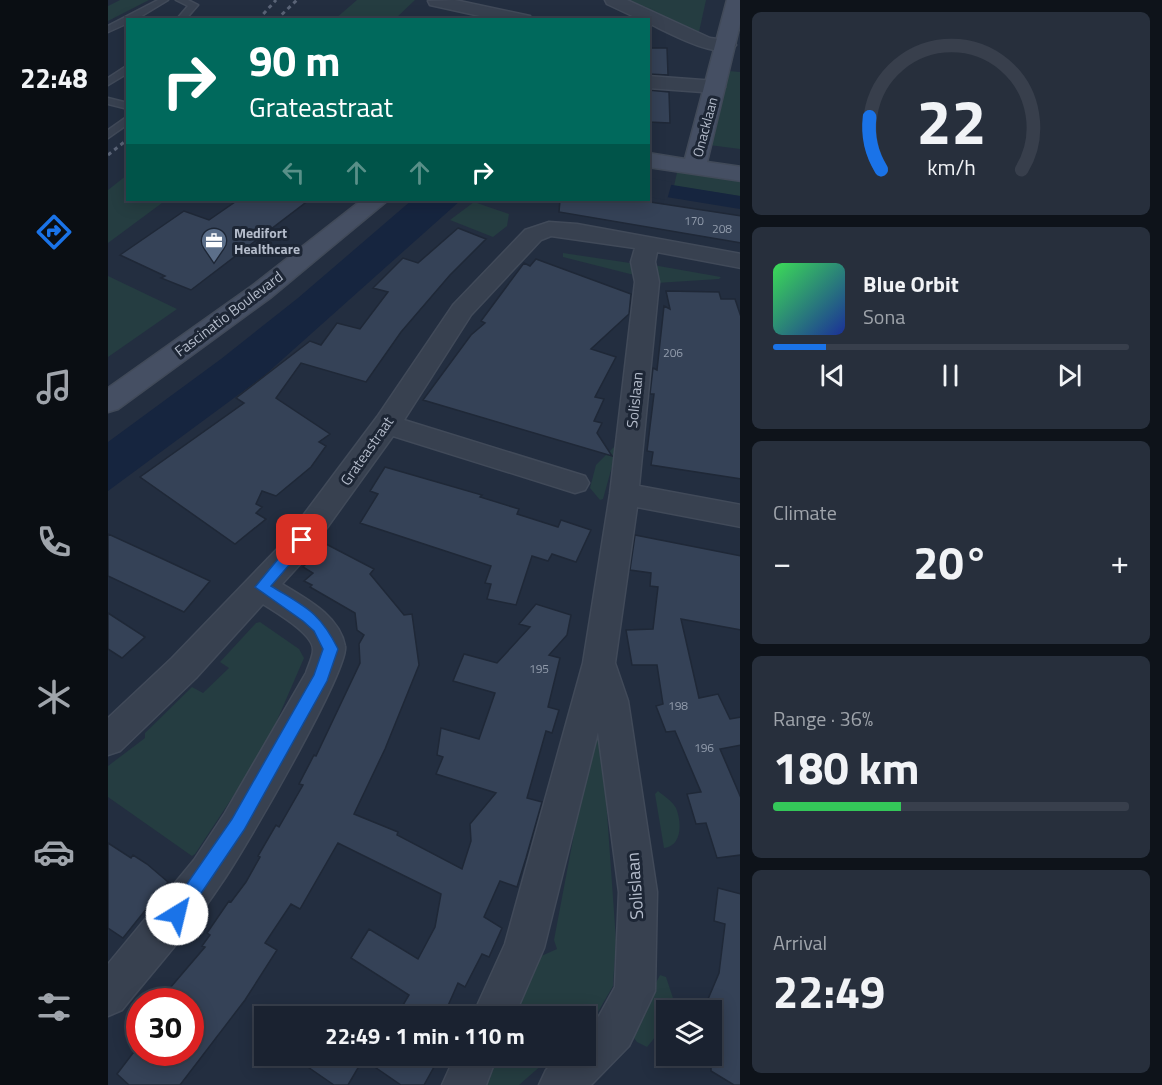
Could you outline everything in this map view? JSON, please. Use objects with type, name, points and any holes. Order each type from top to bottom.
[{"type":"street","points":[[613,0],[706,43],[727,45]]},
{"type":"street","name":"Onacklaan","points":[[694,167],[727,45],[736,0]]},
{"type":"street","points":[[433,5],[518,18]]},
{"type":"street","name":"Onacklaan","points":[[650,82],[716,87]]},
{"type":"street","points":[[650,160],[740,174]]},
{"type":"street","name":"Fascinatio Boulevard","points":[[108,402],[261,292],[375,201]]},
{"type":"street","name":"Grateastraat","points":[[108,740],[184,668],[262,587],[312,527],[387,424],[462,310],[533,235],[554,229],[740,261]]},
{"type":"street","name":"Solislaan","points":[[499,1006],[524,948],[599,663],[624,494],[647,282],[643,262],[646,244]]},
{"type":"street","points":[[387,424],[575,483]]},
{"type":"street","points":[[624,494],[740,516]]},
{"type":"street","points":[[108,996],[207,873],[238,825],[321,677],[330,649],[326,636],[308,616],[262,587]]},
{"type":"street","name":"Solislaan","points":[[561,1085],[614,1031],[635,991],[638,892],[611,701],[599,663]]},
{"type":"street","points":[[464,1085],[472,1066]]},
{"type":"lane","points":[[132,18],[164,0]]},
{"type":"lane","points":[[180,0],[194,5],[182,18]]},
{"type":"lane","points":[[108,30],[126,21]]},
{"type":"lane","points":[[108,82],[126,69]]},
{"type":"lane","points":[[108,101],[126,106]]},
{"type":"lane","points":[[108,135],[126,121]]},
{"type":"green space","points":[[120,0],[149,0],[108,21],[108,6]]},
{"type":"green space","points":[[357,0],[415,0],[396,18],[336,18]]},
{"type":"green space","points":[[628,0],[706,0],[699,32]]},
{"type":"green space","points":[[728,71],[740,72],[740,149],[709,145]]},
{"type":"green space","points":[[678,168],[740,178],[740,196],[674,186]]},
{"type":"green space","points":[[126,176],[126,201],[165,201],[108,243],[108,190]]},
{"type":"green space","points":[[474,202],[509,214],[507,226],[493,237],[450,220]]},
{"type":"green space","points":[[563,253],[630,263],[638,276],[563,257]]},
{"type":"green space","points":[[653,265],[721,277],[719,279],[656,283]]},
{"type":"green space","points":[[108,276],[177,309],[108,357]]},
{"type":"green space","points":[[614,447],[616,452],[603,499],[600,500],[590,488],[596,465]]},
{"type":"green space","points":[[260,622],[299,649],[304,658],[265,748],[192,856],[108,797],[108,766],[145,738],[145,733],[192,687],[203,693],[229,668],[220,662],[256,623]]},
{"type":"green space","points":[[600,714],[616,940],[613,986],[596,1015],[596,1006],[515,1006],[539,957],[557,949],[554,940],[596,718]]},
{"type":"green space","points":[[658,791],[676,808],[680,827],[674,843],[664,848],[655,794]]},
{"type":"green space","points":[[660,975],[666,977],[674,1000],[656,1000],[656,1036],[647,1047],[637,1042],[630,1033]]},
{"type":"green space","points":[[489,1066],[541,1066],[519,1085],[481,1085]]},
{"type":"water","points":[[650,181],[740,196],[740,209],[650,194]]},
{"type":"water","points":[[411,201],[460,201],[265,375],[108,491],[108,442],[221,359],[298,298]]},
{"type":"pier","points":[[650,178],[672,182],[667,200],[650,197]]},
{"type":"building","points":[[650,48],[667,48],[668,75],[650,74]]},
{"type":"building","points":[[650,90],[669,92],[670,123],[650,122]]},
{"type":"building","points":[[237,201],[308,201],[191,290],[161,278],[165,276],[120,255],[184,211],[209,220]]},
{"type":"building","points":[[560,201],[644,201],[740,216],[740,243],[559,212]]},
{"type":"building","points":[[458,228],[486,239],[450,275],[401,332],[366,382],[301,363],[276,398],[330,434],[319,442],[326,446],[311,467],[276,496],[262,491],[256,504],[262,507],[256,513],[266,519],[235,544],[140,477],[244,403],[236,398],[310,341],[321,345],[337,323],[360,329],[388,292],[373,288],[403,258],[418,263]]},
{"type":"building","points":[[536,259],[631,294],[629,314],[591,349],[616,357],[595,397],[604,399],[594,421],[602,423],[597,433],[612,456],[423,400],[471,335],[485,323],[481,321],[524,263],[530,266]]},
{"type":"building","points":[[666,291],[719,292],[721,299],[735,299],[740,314],[740,479],[651,465],[653,452],[647,451],[654,394],[650,394],[653,368],[657,370],[664,306],[670,309]]},
{"type":"building","points":[[385,467],[482,495],[480,497],[519,509],[517,514],[558,527],[561,520],[591,530],[576,562],[552,554],[548,561],[532,556],[516,605],[487,599],[491,584],[485,583],[491,566],[360,523],[378,494],[370,491]]},
{"type":"building","points":[[108,534],[210,581],[184,612],[108,576]]},
{"type":"building","points":[[635,535],[740,556],[740,630],[681,619],[699,698],[718,694],[730,719],[740,717],[740,745],[720,749],[740,796],[740,855],[717,858],[706,823],[696,824],[687,794],[701,792],[675,731],[666,732],[656,706],[663,704],[657,665],[632,665],[626,630],[653,629],[658,587],[650,586],[651,573],[630,570]]},
{"type":"building","points":[[326,544],[374,569],[370,574],[404,615],[412,614],[419,665],[385,749],[354,814],[398,832],[397,835],[462,869],[471,841],[470,824],[496,793],[436,774],[443,757],[437,755],[441,728],[479,739],[495,693],[453,681],[464,654],[497,663],[530,627],[519,624],[536,604],[571,615],[567,635],[549,655],[560,658],[548,707],[559,710],[552,733],[546,731],[527,798],[542,802],[517,887],[500,881],[484,917],[502,928],[489,957],[482,954],[465,987],[458,983],[448,1006],[402,1006],[409,995],[351,958],[369,929],[418,959],[435,927],[441,894],[338,843],[300,909],[291,904],[265,943],[277,950],[245,1000],[204,1054],[204,988],[170,988],[205,947],[202,946],[210,935],[207,933],[229,901],[231,902],[246,882],[276,825],[279,827],[303,785],[299,784],[314,755],[316,756],[360,663],[359,644],[364,635],[357,630],[355,613],[310,587],[312,585],[304,581],[313,573],[303,567]]},
{"type":"building","points":[[108,613],[145,637],[122,658],[108,649]]},
{"type":"building","points":[[108,843],[131,858],[133,855],[147,864],[168,882],[123,938],[108,928]]},
{"type":"building","points":[[718,888],[740,894],[740,1085],[734,1085],[711,1071],[711,1066],[722,1066],[722,1000],[708,1000],[719,973],[725,924],[714,921]]},
{"type":"building","points":[[126,1062],[126,1066],[195,1066],[180,1085],[129,1085],[117,1074]]},
{"type":"building","points":[[306,1066],[359,1066],[348,1085],[334,1085]]},
{"type":"building","points":[[373,1066],[434,1066],[424,1085],[401,1085]]},
{"type":"railway","points":[[260,18],[276,0]]},
{"type":"railway","points":[[278,18],[297,0]]},
{"type":"railway","points":[[108,155],[126,141]]},
{"type":"place","name":"Medifort Healthcare","points":[[214,264]]},
{"type":"route","points":[[177,914],[238,825],[321,677],[327,662],[330,649],[326,636],[319,627],[308,616],[262,587],[302,540]]}]
